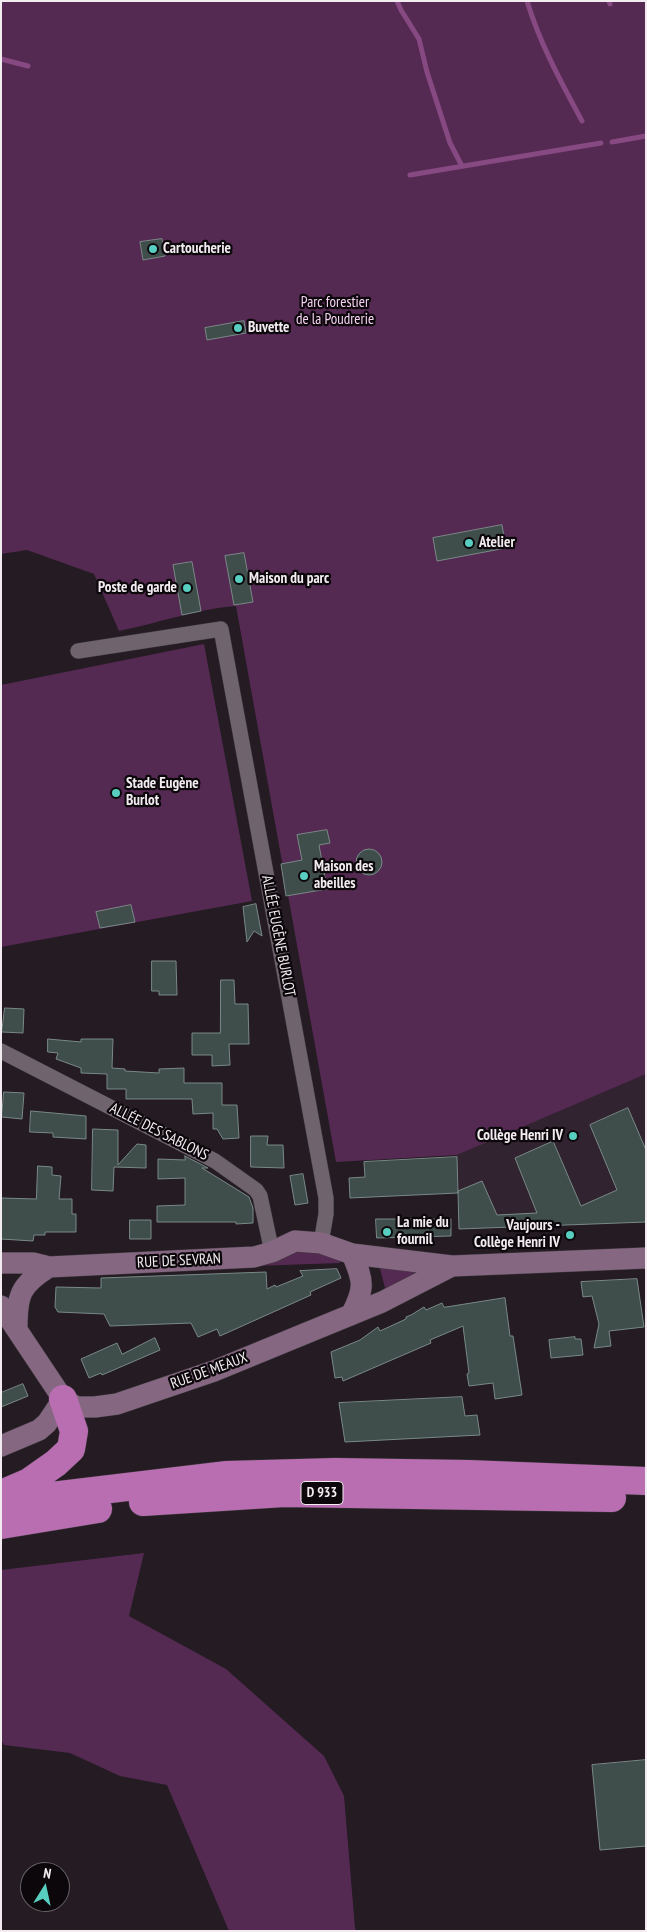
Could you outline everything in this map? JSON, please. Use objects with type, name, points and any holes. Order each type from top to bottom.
[{"type":"highway","points":[[1,1494],[29,1482],[56,1463],[71,1449],[74,1431],[63,1400]]},
{"type":"highway","name":"D 933","points":[[1,1506],[35,1498],[227,1474],[335,1472],[430,1474],[642,1484]]},
{"type":"highway","name":"D 933","points":[[1,1525],[140,1502],[284,1493],[642,1484]]},
{"type":"main road","name":"RUE DE SEVRAN","points":[[1,1263],[33,1263],[49,1266],[254,1257],[272,1252],[295,1241],[321,1242],[352,1254]]},
{"type":"main road","points":[[351,1315],[360,1297],[362,1286],[352,1254],[452,1266],[646,1258]]},
{"type":"main road","points":[[17,1328],[17,1302],[26,1285],[49,1266]]},
{"type":"main road","name":"RUE DE MEAUX","points":[[63,1400],[77,1407],[117,1404],[214,1371],[382,1302],[452,1266]]},
{"type":"main road","points":[[1,1306],[63,1400],[47,1423],[39,1430],[1,1446]]},
{"type":"street","name":"ALLÉE EUGÈNE BURLOT","points":[[78,651],[221,629],[326,1198],[326,1214],[321,1242]]},
{"type":"street","name":"ALLÉE DES SABLONS","points":[[1,1051],[215,1161],[256,1190],[260,1196],[272,1252]]},
{"type":"shaded area","name":"Collège Henri IV","points":[[646,1074],[646,1222],[459,1229],[457,1155]]},
{"type":"green space","name":"Parc forestier de la Poudrerie","points":[[1,1],[646,1],[646,1074],[457,1155],[336,1162],[236,606],[192,613],[119,631],[94,574],[27,550],[1,554]]},
{"type":"green space","name":"Stade Eugène Burlot","points":[[204,644],[252,901],[1,947],[1,685]]},
{"type":"green space","points":[[303,1245],[340,1258],[340,1263],[253,1266]]},
{"type":"green space","points":[[381,1263],[426,1268],[387,1295],[380,1269]]},
{"type":"green space","points":[[144,1553],[129,1616],[226,1669],[324,1756],[344,1796],[356,1931],[229,1931],[167,1785],[120,1776],[70,1753],[4,1745],[1,1740],[1,1570]]},
{"type":"building","name":"Cartoucherie","points":[[162,239],[165,256],[143,260],[140,242]]},
{"type":"building","points":[[244,321],[246,333],[207,340],[205,328]]},
{"type":"building","name":"Atelier","points":[[502,525],[506,548],[437,561],[433,538]]},
{"type":"building","name":"Maison du parc","points":[[244,553],[253,602],[234,605],[225,556]]},
{"type":"building","name":"Poste de garde","points":[[192,562],[201,611],[182,615],[173,565]]},
{"type":"building","name":"Maison des abeilles","points":[[327,830],[330,843],[319,845],[327,889],[286,896],[281,864],[302,860],[297,835]]},
{"type":"building","points":[[369,849],[379,852],[382,862],[379,872],[369,875],[359,872],[356,862],[359,852]]},
{"type":"building","points":[[256,904],[262,936],[254,931],[247,942],[243,907]]},
{"type":"building","points":[[131,905],[135,922],[100,928],[96,912]]},
{"type":"building","points":[[152,961],[176,961],[177,995],[159,995],[159,991],[152,991]]},
{"type":"building","points":[[221,980],[234,980],[235,1004],[248,1004],[249,1044],[229,1044],[230,1065],[212,1066],[212,1055],[192,1055],[192,1033],[220,1033]]},
{"type":"building","points":[[5,1008],[24,1009],[23,1033],[2,1032]]},
{"type":"building","points":[[48,1039],[81,1042],[81,1039],[113,1039],[112,1068],[125,1069],[125,1071],[159,1073],[159,1069],[184,1068],[184,1083],[222,1083],[222,1105],[237,1105],[239,1138],[223,1139],[217,1129],[213,1129],[213,1113],[193,1114],[192,1099],[126,1099],[126,1089],[107,1089],[107,1074],[81,1073],[81,1068],[56,1059],[58,1053],[48,1052]]},
{"type":"building","points":[[4,1092],[24,1093],[22,1119],[2,1117]]},
{"type":"building","points":[[628,1108],[646,1150],[646,1222],[459,1229],[458,1191],[482,1181],[497,1215],[537,1213],[515,1158],[553,1141],[581,1206],[617,1190],[590,1125]]},
{"type":"building","points":[[31,1111],[86,1116],[86,1139],[53,1137],[53,1133],[30,1132]]},
{"type":"building","points":[[93,1129],[118,1130],[118,1165],[137,1144],[146,1145],[146,1168],[114,1167],[113,1191],[92,1190]]},
{"type":"building","points":[[251,1136],[268,1136],[267,1145],[283,1145],[284,1168],[251,1167]]},
{"type":"building","points":[[185,1156],[208,1168],[202,1168],[249,1197],[253,1208],[253,1223],[157,1222],[157,1206],[185,1205],[185,1178],[158,1179],[158,1159],[185,1160]]},
{"type":"building","points":[[457,1157],[458,1193],[350,1198],[349,1178],[365,1177],[364,1162]]},
{"type":"building","points":[[38,1166],[52,1167],[52,1175],[61,1176],[59,1199],[72,1199],[72,1214],[76,1214],[76,1232],[45,1232],[45,1235],[34,1235],[33,1241],[1,1239],[1,1198],[36,1199]]},
{"type":"building","points":[[303,1174],[308,1203],[295,1205],[290,1176]]},
{"type":"building","points":[[376,1219],[451,1219],[451,1236],[377,1238]]},
{"type":"building","points":[[130,1220],[151,1220],[151,1239],[130,1239]]},
{"type":"building","points":[[337,1269],[341,1278],[310,1292],[311,1295],[220,1336],[217,1329],[198,1337],[191,1323],[110,1326],[104,1314],[58,1312],[55,1307],[56,1287],[101,1288],[101,1278],[266,1272],[267,1289],[303,1276],[300,1271]]},
{"type":"building","points":[[637,1279],[644,1327],[609,1331],[611,1346],[594,1348],[599,1324],[592,1296],[583,1297],[581,1282]]},
{"type":"building","points":[[505,1298],[510,1336],[513,1336],[522,1395],[495,1399],[493,1383],[469,1386],[463,1326],[430,1340],[431,1343],[343,1381],[342,1377],[335,1378],[331,1352],[360,1340],[378,1327],[380,1331],[406,1319],[406,1317],[424,1307],[426,1310],[442,1303],[444,1307]]},
{"type":"building","points":[[575,1337],[575,1339],[581,1339],[583,1355],[551,1358],[549,1340]]},
{"type":"building","points":[[155,1338],[160,1350],[102,1375],[101,1373],[89,1378],[81,1359],[117,1343],[122,1354]]},
{"type":"building","points":[[23,1384],[28,1396],[1,1407],[1,1393]]},
{"type":"building","points":[[462,1397],[465,1416],[477,1415],[480,1435],[345,1442],[339,1403]]},
{"type":"building","points":[[646,1760],[646,1846],[600,1850],[592,1765]]},
{"type":"waterway","points":[[397,1],[419,39],[427,72],[450,143],[462,166]]},
{"type":"waterway","points":[[527,1],[545,48],[582,121]]},
{"type":"waterway","points":[[1,59],[28,66]]},
{"type":"waterway","points":[[612,142],[646,136]]},
{"type":"waterway","points":[[410,175],[601,143]]},
{"type":"place","name":"Cartoucherie","points":[[153,249]]},
{"type":"place","name":"Buvette","points":[[238,328]]},
{"type":"place","name":"Atelier","points":[[469,543]]},
{"type":"place","name":"Maison du parc","points":[[239,579]]},
{"type":"place","name":"Poste de garde","points":[[187,588]]},
{"type":"place","name":"Stade Eugène Burlot","points":[[116,793]]},
{"type":"place","name":"Maison des abeilles","points":[[304,876]]},
{"type":"place","name":"Collège Henri IV","points":[[573,1136]]},
{"type":"place","name":"La mie du fournil","points":[[387,1232]]},
{"type":"place","name":"Vaujours - Collège Henri IV","points":[[570,1235]]}]
